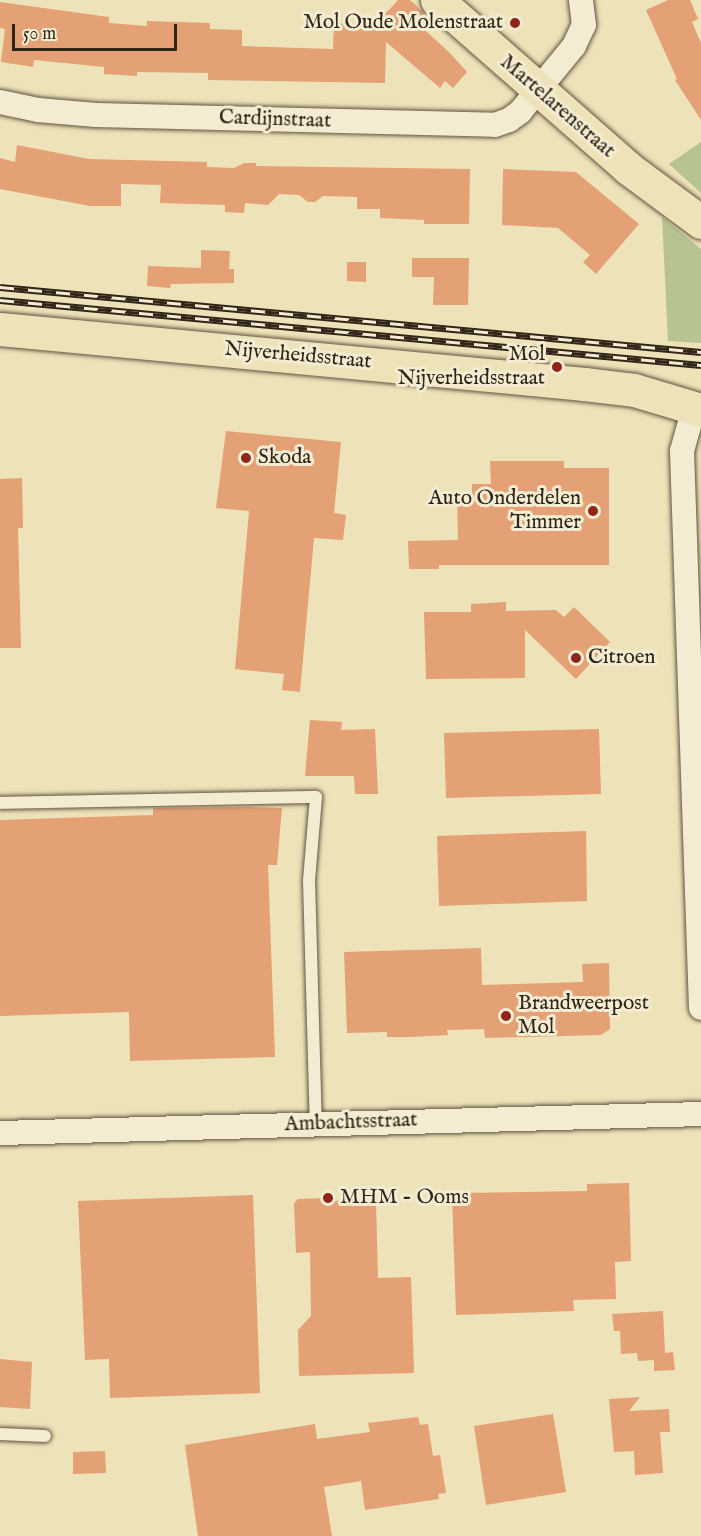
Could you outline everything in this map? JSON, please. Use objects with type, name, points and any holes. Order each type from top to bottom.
[{"type":"main road","name":"Martelarenstraat","points":[[437,0],[641,158],[692,214]]},
{"type":"main road","name":"Martelarenstraat","points":[[462,0],[543,83]]},
{"type":"main road","name":"Nijverheidsstraat","points":[[0,329],[584,384],[634,390],[698,409]]},
{"type":"street","name":"Cardijnstraat","points":[[0,102],[38,110],[96,115],[481,126],[509,120],[520,112],[574,46],[584,25],[581,0]]},
{"type":"street","points":[[698,409],[682,451],[701,1008]]},
{"type":"street","name":"Ambachtsstraat","points":[[0,1133],[701,1114]]},
{"type":"lane","points":[[0,803],[316,797],[309,880],[316,1124]]},
{"type":"lane","points":[[0,1434],[45,1436]]},
{"type":"green space","points":[[701,142],[701,193],[669,164]]},
{"type":"green space","points":[[662,217],[701,249],[701,343],[668,341]]},
{"type":"building","points":[[398,0],[410,0],[424,13],[416,22],[467,72],[453,88],[445,81],[440,88],[386,42],[385,83],[208,80],[208,73],[137,72],[137,76],[104,74],[104,67],[34,60],[33,67],[1,62],[5,29],[0,28],[0,2],[109,17],[109,23],[147,26],[147,21],[210,23],[210,29],[242,30],[242,46],[333,49],[334,23],[379,25],[379,12],[387,12]]},
{"type":"building","points":[[668,0],[690,0],[698,19],[692,22],[701,43],[701,120],[675,80],[677,79],[646,10]]},
{"type":"building","points":[[17,145],[89,159],[207,162],[207,167],[234,168],[244,163],[256,163],[256,166],[470,169],[469,224],[424,224],[424,220],[380,218],[380,209],[357,209],[357,197],[323,196],[315,202],[308,202],[299,195],[279,194],[268,205],[245,203],[244,213],[225,212],[225,205],[160,203],[161,185],[121,184],[121,206],[90,206],[0,189],[0,158],[15,162]]},
{"type":"building","points":[[503,169],[576,172],[639,224],[596,274],[583,262],[590,255],[558,228],[502,225]]},
{"type":"building","points":[[201,250],[230,251],[229,269],[234,269],[234,283],[171,284],[170,288],[147,286],[148,266],[201,268]]},
{"type":"building","points":[[412,258],[469,258],[468,305],[433,305],[434,277],[412,277]]},
{"type":"building","points":[[347,262],[366,262],[366,282],[347,281]]},
{"type":"building","points":[[226,431],[341,442],[334,513],[346,515],[343,540],[314,538],[300,692],[282,690],[284,674],[235,669],[249,511],[216,508]]},
{"type":"building","points":[[490,461],[564,461],[564,468],[609,468],[609,565],[439,565],[439,569],[409,569],[408,541],[458,540],[457,494],[472,494],[472,484],[491,484]]},
{"type":"building","points":[[22,478],[23,528],[18,528],[21,648],[0,648],[0,479]]},
{"type":"building","points":[[506,602],[506,611],[556,610],[564,617],[574,607],[610,642],[576,679],[525,630],[525,678],[426,679],[424,612],[471,612],[471,604]]},
{"type":"building","points":[[310,720],[342,722],[341,730],[375,729],[378,794],[355,794],[354,776],[305,776]]},
{"type":"building","points":[[599,729],[601,794],[446,798],[444,733]]},
{"type":"building","points":[[153,808],[282,808],[277,865],[268,865],[275,1057],[130,1061],[129,1012],[0,1016],[0,820],[153,815]]},
{"type":"building","points":[[586,831],[587,901],[439,906],[437,836]]},
{"type":"building","points":[[481,948],[482,985],[583,982],[582,964],[609,963],[610,1029],[601,1035],[485,1038],[484,1029],[447,1030],[448,1035],[412,1037],[387,1037],[387,1032],[347,1033],[344,952]]},
{"type":"building","points":[[629,1183],[631,1261],[615,1262],[616,1299],[573,1300],[574,1311],[456,1315],[452,1195],[456,1196],[456,1193],[587,1191],[587,1184]]},
{"type":"building","points":[[253,1195],[260,1393],[110,1398],[109,1359],[85,1360],[78,1201]]},
{"type":"building","points":[[328,1198],[328,1201],[376,1200],[378,1278],[411,1277],[414,1373],[299,1376],[298,1330],[311,1316],[310,1252],[296,1253],[294,1203],[298,1199]]},
{"type":"building","points":[[663,1311],[665,1353],[673,1352],[675,1370],[654,1371],[654,1360],[638,1361],[637,1353],[621,1354],[620,1331],[614,1331],[612,1314]]},
{"type":"building","points":[[0,1359],[32,1362],[30,1409],[0,1407]]},
{"type":"building","points":[[640,1397],[629,1411],[669,1409],[670,1432],[660,1432],[663,1473],[635,1475],[634,1451],[614,1452],[609,1399]]},
{"type":"building","points":[[553,1414],[566,1492],[486,1505],[474,1426]]},
{"type":"building","points":[[418,1417],[420,1425],[428,1424],[433,1456],[440,1455],[446,1493],[438,1494],[439,1499],[365,1510],[361,1481],[324,1487],[332,1536],[198,1536],[185,1445],[315,1424],[317,1439],[370,1432],[368,1423]]},
{"type":"building","points":[[105,1451],[106,1473],[73,1474],[73,1452]]},
{"type":"railway","points":[[0,287],[701,352]]},
{"type":"railway","points":[[0,300],[701,365]]},
{"type":"place","name":"Mol Oude Molenstraat","points":[[515,23]]},
{"type":"place","name":"Mol Nijverheidsstraat","points":[[557,367]]},
{"type":"place","name":"Skoda","points":[[246,458]]},
{"type":"place","name":"Auto Onderdelen Timmer","points":[[593,511]]},
{"type":"place","name":"Citroen","points":[[576,658]]},
{"type":"place","name":"Brandweerpost Mol","points":[[506,1016]]},
{"type":"place","name":"MHM - Ooms","points":[[328,1198]]}]
